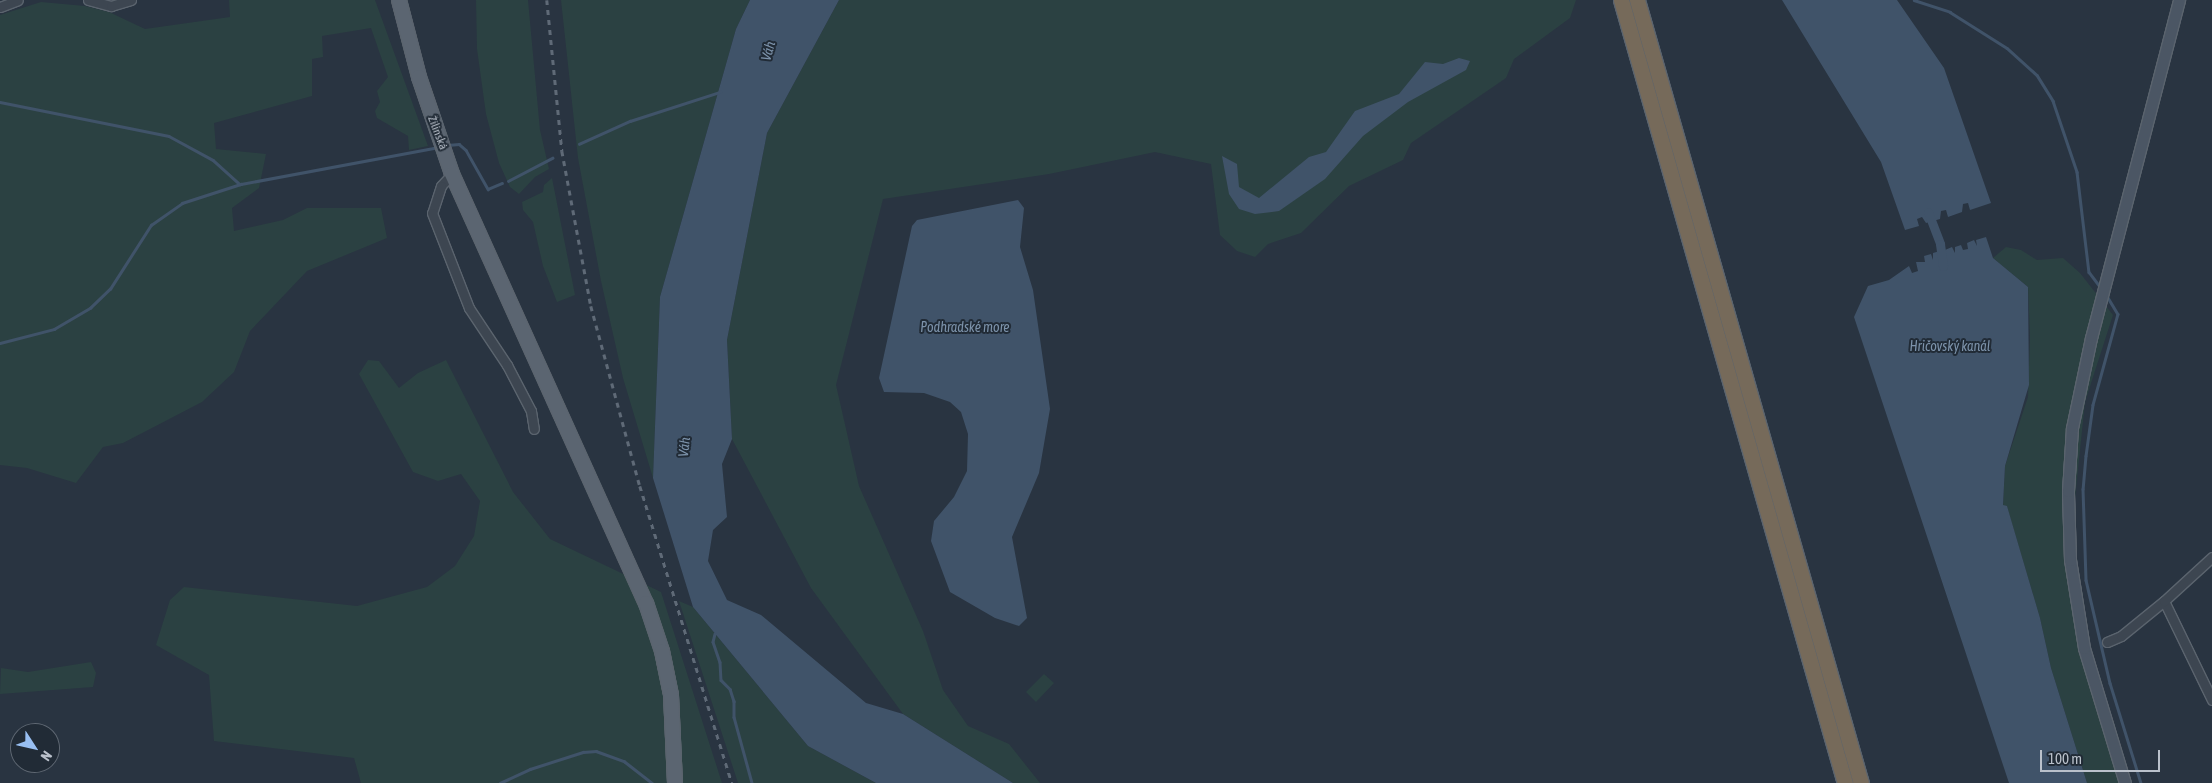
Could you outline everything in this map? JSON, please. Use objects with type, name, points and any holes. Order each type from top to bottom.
[{"type":"highway","points":[[1621,0],[1846,783]]},
{"type":"highway","points":[[1637,0],[1861,783]]},
{"type":"main road","name":"Žilinská","points":[[399,0],[424,94],[452,174],[646,603],[662,651],[671,695],[675,783]]},
{"type":"main road","points":[[2125,783],[2084,648],[2070,560],[2068,491],[2072,428],[2102,292],[2180,0]]},
{"type":"street","points":[[0,7],[18,0]]},
{"type":"street","points":[[88,0],[111,6],[131,0]]},
{"type":"street","points":[[452,174],[441,186],[432,213],[469,308],[507,365],[531,411],[534,429]]},
{"type":"street","points":[[2107,642],[2121,636],[2164,601],[2212,557]]},
{"type":"street","points":[[2164,601],[2212,700]]},
{"type":"green space","points":[[229,0],[375,0],[428,146],[409,150],[408,136],[377,118],[375,111],[380,102],[377,91],[388,77],[371,28],[322,36],[323,57],[312,59],[312,96],[214,123],[216,149],[266,154],[259,188],[232,208],[234,231],[283,220],[307,208],[381,208],[387,238],[307,271],[250,331],[234,372],[202,402],[123,443],[103,447],[76,483],[27,468],[0,465],[0,15],[41,2],[85,6],[109,12],[145,29],[230,17]]},
{"type":"green space","points":[[476,0],[528,0],[540,130],[549,169],[535,177],[519,194],[510,187],[499,163],[486,114],[477,49]]},
{"type":"green space","points":[[561,0],[750,0],[736,29],[660,297],[653,478],[623,378],[601,281],[578,158]]},
{"type":"green space","points":[[839,0],[1576,0],[1570,18],[1514,59],[1506,78],[1411,143],[1403,160],[1349,186],[1301,233],[1268,244],[1255,257],[1237,251],[1220,235],[1211,164],[1155,152],[1049,174],[883,199],[836,385],[859,486],[923,631],[943,690],[968,726],[1009,744],[1040,783],[1013,783],[903,714],[811,588],[732,439],[727,340],[767,133]]},
{"type":"green space","points":[[552,178],[575,295],[557,302],[543,266],[533,222],[523,210],[522,202],[543,192],[544,185]]},
{"type":"green space","points":[[2006,247],[2021,250],[2037,260],[2063,258],[2080,273],[2113,315],[2085,402],[2075,498],[2077,572],[2087,637],[2132,783],[2087,783],[2051,668],[2040,618],[2007,507],[2003,506],[2005,466],[2028,397],[2030,337],[2028,287],[1993,258]]},
{"type":"green space","points":[[368,360],[379,361],[399,388],[418,373],[446,360],[513,492],[550,539],[661,592],[722,783],[361,783],[354,758],[214,741],[209,675],[156,645],[170,600],[184,587],[357,606],[427,587],[455,566],[474,536],[480,501],[461,474],[438,481],[413,472],[359,374]]},
{"type":"green space","points":[[679,601],[693,607],[808,746],[876,783],[738,783]]},
{"type":"green space","points":[[91,662],[96,673],[93,687],[0,694],[1,668],[28,672]]},
{"type":"green space","points":[[1044,674],[1054,683],[1036,702],[1026,692]]},
{"type":"water","name":"Váh","points":[[750,0],[839,0],[767,133],[727,340],[732,439],[722,464],[727,517],[713,530],[708,561],[727,600],[761,615],[866,703],[903,714],[1013,783],[876,783],[808,746],[693,607],[653,478],[660,297],[736,29]]},
{"type":"water","points":[[1782,0],[1897,0],[1944,68],[1991,203],[1970,210],[1968,203],[1963,204],[1962,212],[1948,217],[1946,210],[1941,211],[1940,219],[1926,223],[1922,217],[1917,219],[1919,226],[1905,230],[1881,162]]},
{"type":"water","points":[[1459,58],[1470,61],[1466,70],[1408,102],[1363,136],[1325,179],[1279,211],[1255,214],[1239,209],[1229,194],[1222,156],[1237,164],[1239,187],[1259,198],[1309,157],[1326,152],[1355,111],[1399,94],[1425,62],[1443,64]]},
{"type":"water","name":"Podhradské more","points":[[1018,200],[1024,208],[1020,247],[1033,290],[1050,409],[1039,473],[1012,537],[1027,618],[1019,626],[995,618],[950,592],[931,541],[934,521],[954,497],[967,471],[968,434],[961,412],[950,402],[924,393],[884,392],[879,378],[912,226],[917,220]]},
{"type":"water","name":"Hričovský kanál","points":[[1986,237],[1993,258],[2028,287],[2029,385],[2005,466],[2003,505],[2007,506],[2040,618],[2051,668],[2087,783],[2009,783],[1854,317],[1868,286],[1889,280],[1909,266],[1912,273],[1918,271],[1916,262],[1925,262],[1924,256],[1931,254],[1933,260],[1933,253],[1940,251],[1942,256],[1946,256],[1945,250],[1952,247],[1955,253],[1955,247],[1961,245],[1963,250],[1968,249],[1967,243],[1974,240],[1977,246],[1976,240]]},
{"type":"waterway","points":[[1914,0],[1950,12],[2007,48],[2037,75],[2053,101],[2077,172],[2089,272],[2101,288]]},
{"type":"waterway","points":[[579,144],[630,121],[720,92]]},
{"type":"waterway","points":[[0,102],[169,136],[213,160],[240,184]]},
{"type":"waterway","points":[[447,145],[459,144],[466,150],[488,189],[502,183]]},
{"type":"waterway","points":[[0,343],[54,329],[90,308],[110,289],[151,225],[182,203],[241,184],[439,147]]},
{"type":"waterway","points":[[508,181],[552,158]]},
{"type":"waterway","name":"Hričovský kanál","points":[[1928,212],[1940,244],[1943,266]]},
{"type":"waterway","points":[[2107,296],[2118,314],[2093,405],[2086,456],[2083,489],[2086,580],[2110,683],[2141,783]]},
{"type":"waterway","points":[[715,634],[713,642],[720,662],[721,680],[730,689],[734,701],[734,717],[752,783]]},
{"type":"waterway","points":[[500,783],[530,769],[583,752],[596,751],[624,761],[652,783]]},
{"type":"railway","points":[[547,0],[562,151],[591,306],[640,486],[732,783]]}]
